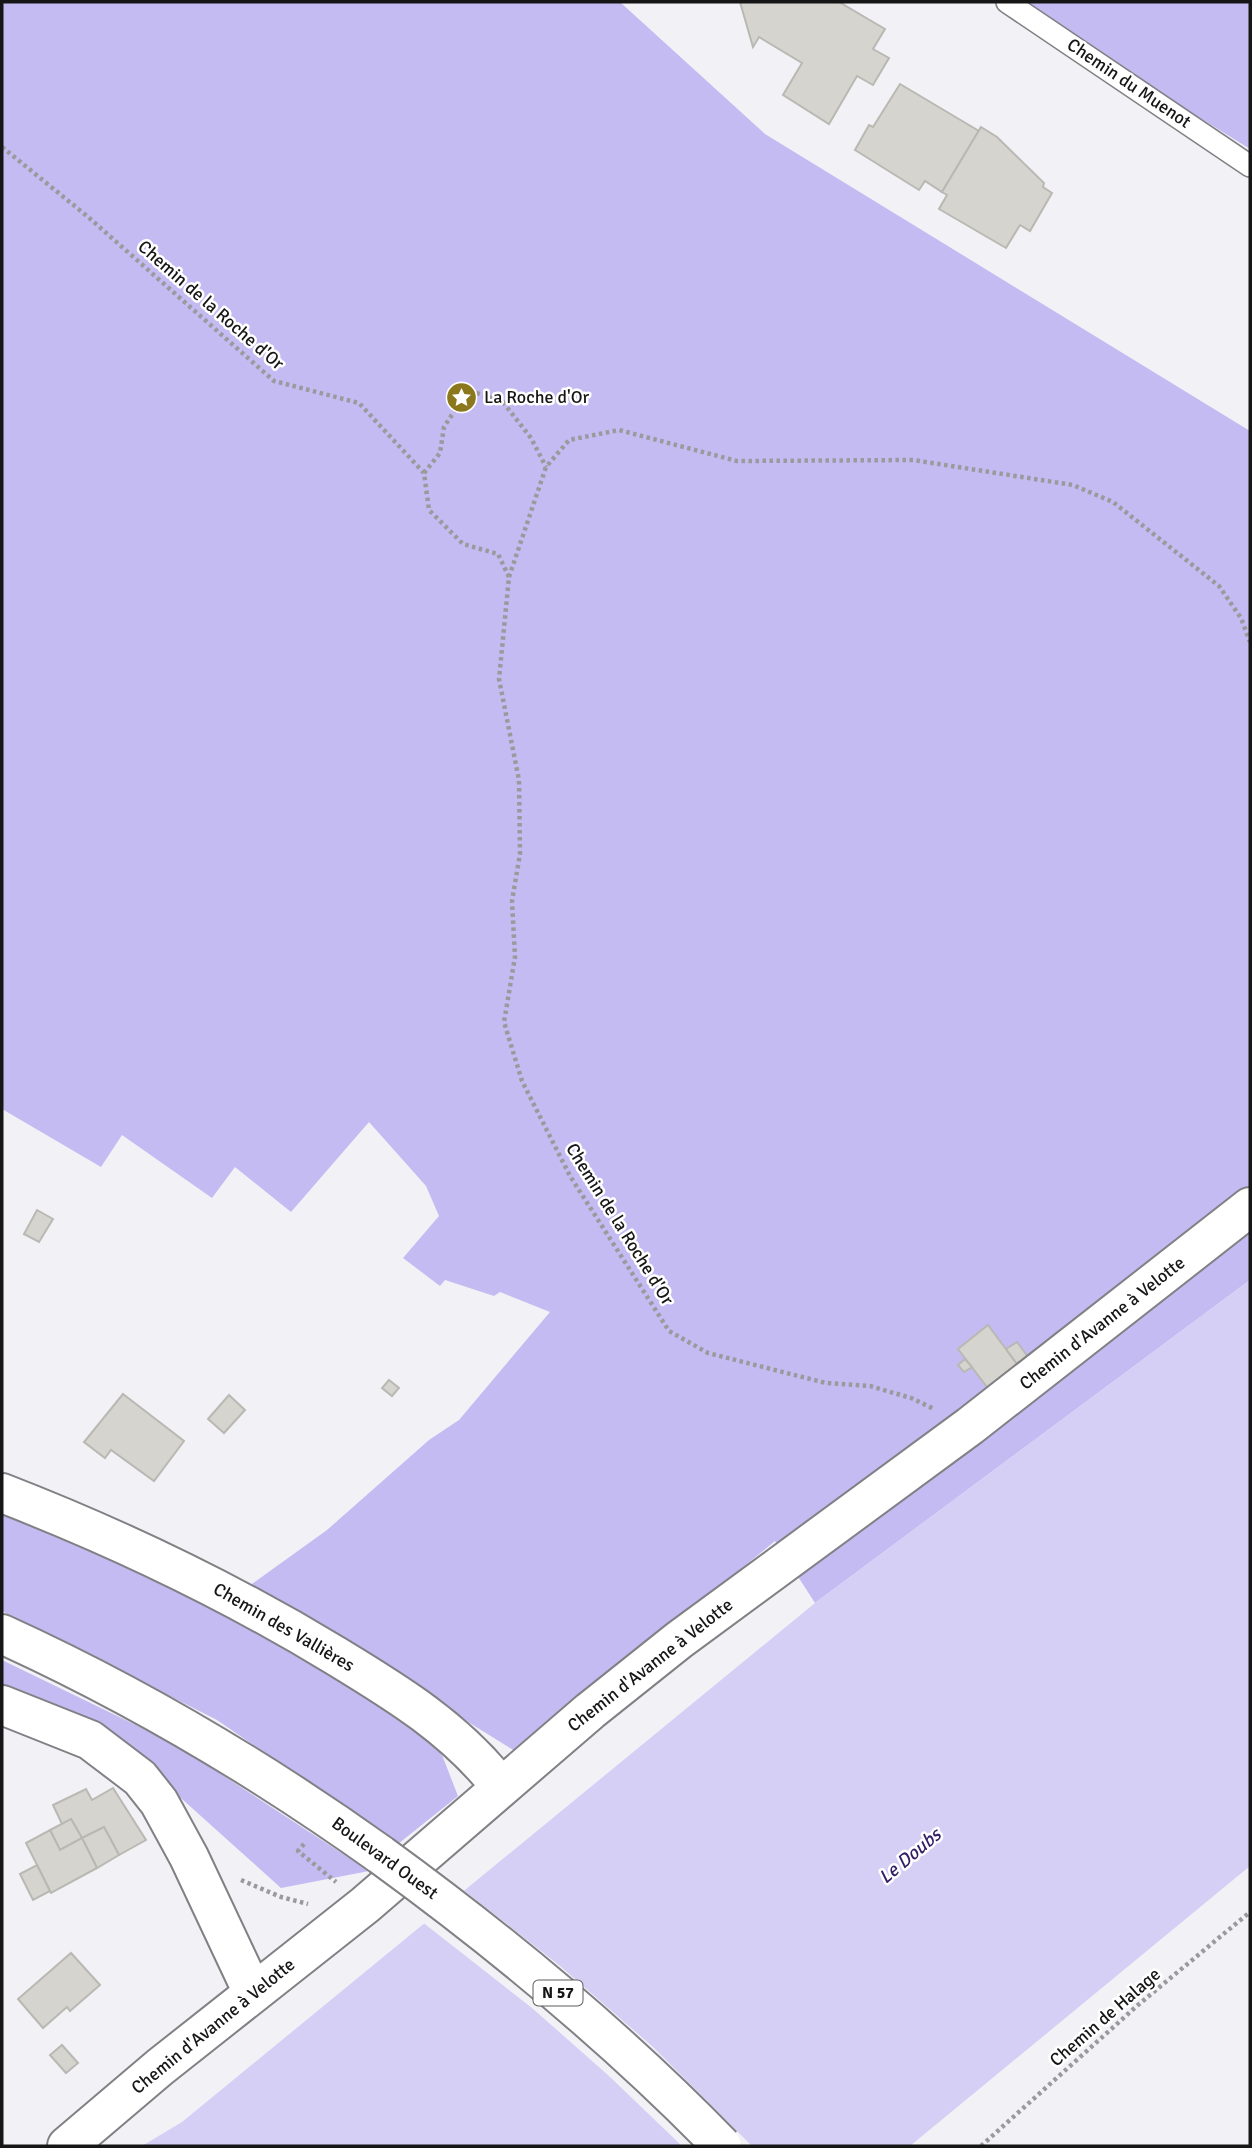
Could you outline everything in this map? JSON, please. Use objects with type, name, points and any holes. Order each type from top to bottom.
[{"type":"street","name":"Chemin d'Avanne à Velotte","points":[[67,2146],[365,1905],[501,1787],[679,1640],[970,1426],[1250,1207]]},
{"type":"street","name":"Chemin des Vallières","points":[[2,1493],[89,1527],[257,1607],[416,1704],[466,1747],[501,1787]]},
{"type":"street","name":"Boulevard Ouest","points":[[2,1634],[97,1681],[205,1740],[288,1790],[382,1855],[480,1930],[593,2023],[722,2146]]},
{"type":"street","points":[[2,1705],[65,1728],[114,1756],[139,1778],[159,1802],[190,1857],[253,1993]]},
{"type":"lane","name":"Chemin du Muenot","points":[[1007,2],[1250,166]]},
{"type":"path","name":"Chemin de la Roche d'Or","points":[[2,147],[87,216],[274,381],[359,403],[424,473]]},
{"type":"path","points":[[509,578],[498,554],[463,544],[429,510],[424,473],[440,453],[444,427],[468,390],[503,402],[531,438],[546,467],[569,440],[619,430],[737,461],[913,460],[1073,485],[1113,502],[1219,586],[1241,618],[1250,642]]},
{"type":"path","name":"Chemin de la Roche d'Or","points":[[546,467],[509,578],[499,679],[519,780],[520,854],[512,901],[515,957],[503,1022],[522,1082],[570,1176],[669,1331],[708,1353],[826,1382],[870,1385],[901,1395],[970,1426]]},
{"type":"path","points":[[309,1837],[299,1852],[365,1905]]},
{"type":"path","points":[[190,1857],[281,1897],[327,1908],[365,1905]]},
{"type":"path","name":"Chemin de Halage","points":[[981,2146],[1138,2005],[1250,1912]]},
{"type":"shaded area","points":[[2,2],[620,2],[765,134],[1250,431],[1250,1280],[815,1603],[775,1541],[518,1753],[249,1586],[327,1530],[429,1440],[459,1420],[550,1312],[500,1292],[494,1296],[445,1280],[440,1286],[403,1258],[439,1216],[426,1186],[369,1122],[291,1212],[235,1167],[212,1198],[122,1135],[101,1167],[2,1109]]},
{"type":"shaded area","points":[[1013,2],[1250,2],[1250,149]]},
{"type":"shaded area","points":[[2,1509],[125,1556],[352,1678],[435,1737],[458,1796],[398,1844],[217,1720],[2,1611]]},
{"type":"shaded area","points":[[2,1660],[175,1744],[369,1871],[281,1888],[114,1738],[2,1693]]},
{"type":"water","name":"Le Doubs","points":[[1250,1280],[1250,1866],[910,2146],[142,2146],[182,2122],[815,1603]]},
{"type":"pier","points":[[461,1888],[560,1966],[653,2047],[752,2146],[682,2146],[608,2075],[532,2008],[421,1921]]},
{"type":"building","points":[[740,2],[839,2],[885,29],[873,49],[889,58],[873,85],[857,76],[829,124],[783,95],[802,63],[759,37],[753,47]]},
{"type":"building","points":[[900,84],[979,131],[942,192],[925,181],[919,190],[855,150],[869,125],[873,127]]},
{"type":"building","points":[[981,127],[997,137],[1044,183],[1043,187],[1052,193],[1030,231],[1020,225],[1006,248],[939,209],[947,195],[942,192]]},
{"type":"building","points":[[37,1210],[53,1219],[39,1242],[24,1234]]},
{"type":"building","points":[[988,1325],[1017,1364],[987,1387],[958,1349]]},
{"type":"building","points":[[1017,1342],[1028,1357],[1017,1364],[1006,1349]]},
{"type":"building","points":[[965,1359],[972,1367],[964,1372],[958,1365]]},
{"type":"building","points":[[389,1380],[399,1388],[392,1396],[382,1388]]},
{"type":"building","points":[[123,1394],[184,1441],[154,1481],[111,1450],[105,1458],[84,1442]]},
{"type":"building","points":[[229,1395],[245,1410],[224,1433],[208,1419]]},
{"type":"building","points":[[113,1788],[146,1840],[119,1855],[104,1827],[82,1838],[71,1819],[62,1824],[53,1805],[86,1789],[92,1800]]},
{"type":"building","points":[[71,1819],[82,1838],[60,1850],[50,1830]]},
{"type":"building","points":[[104,1827],[119,1855],[97,1868],[82,1838]]},
{"type":"building","points":[[50,1830],[60,1850],[82,1838],[97,1868],[51,1893],[26,1843]]},
{"type":"building","points":[[37,1865],[50,1891],[33,1900],[20,1874]]},
{"type":"building","points":[[71,1953],[100,1985],[70,2011],[67,2007],[43,2028],[18,1999]]},
{"type":"building","points":[[62,2045],[78,2063],[66,2073],[50,2055]]},
{"type":"place","name":"La Roche d'Or","points":[[461,397]]}]
